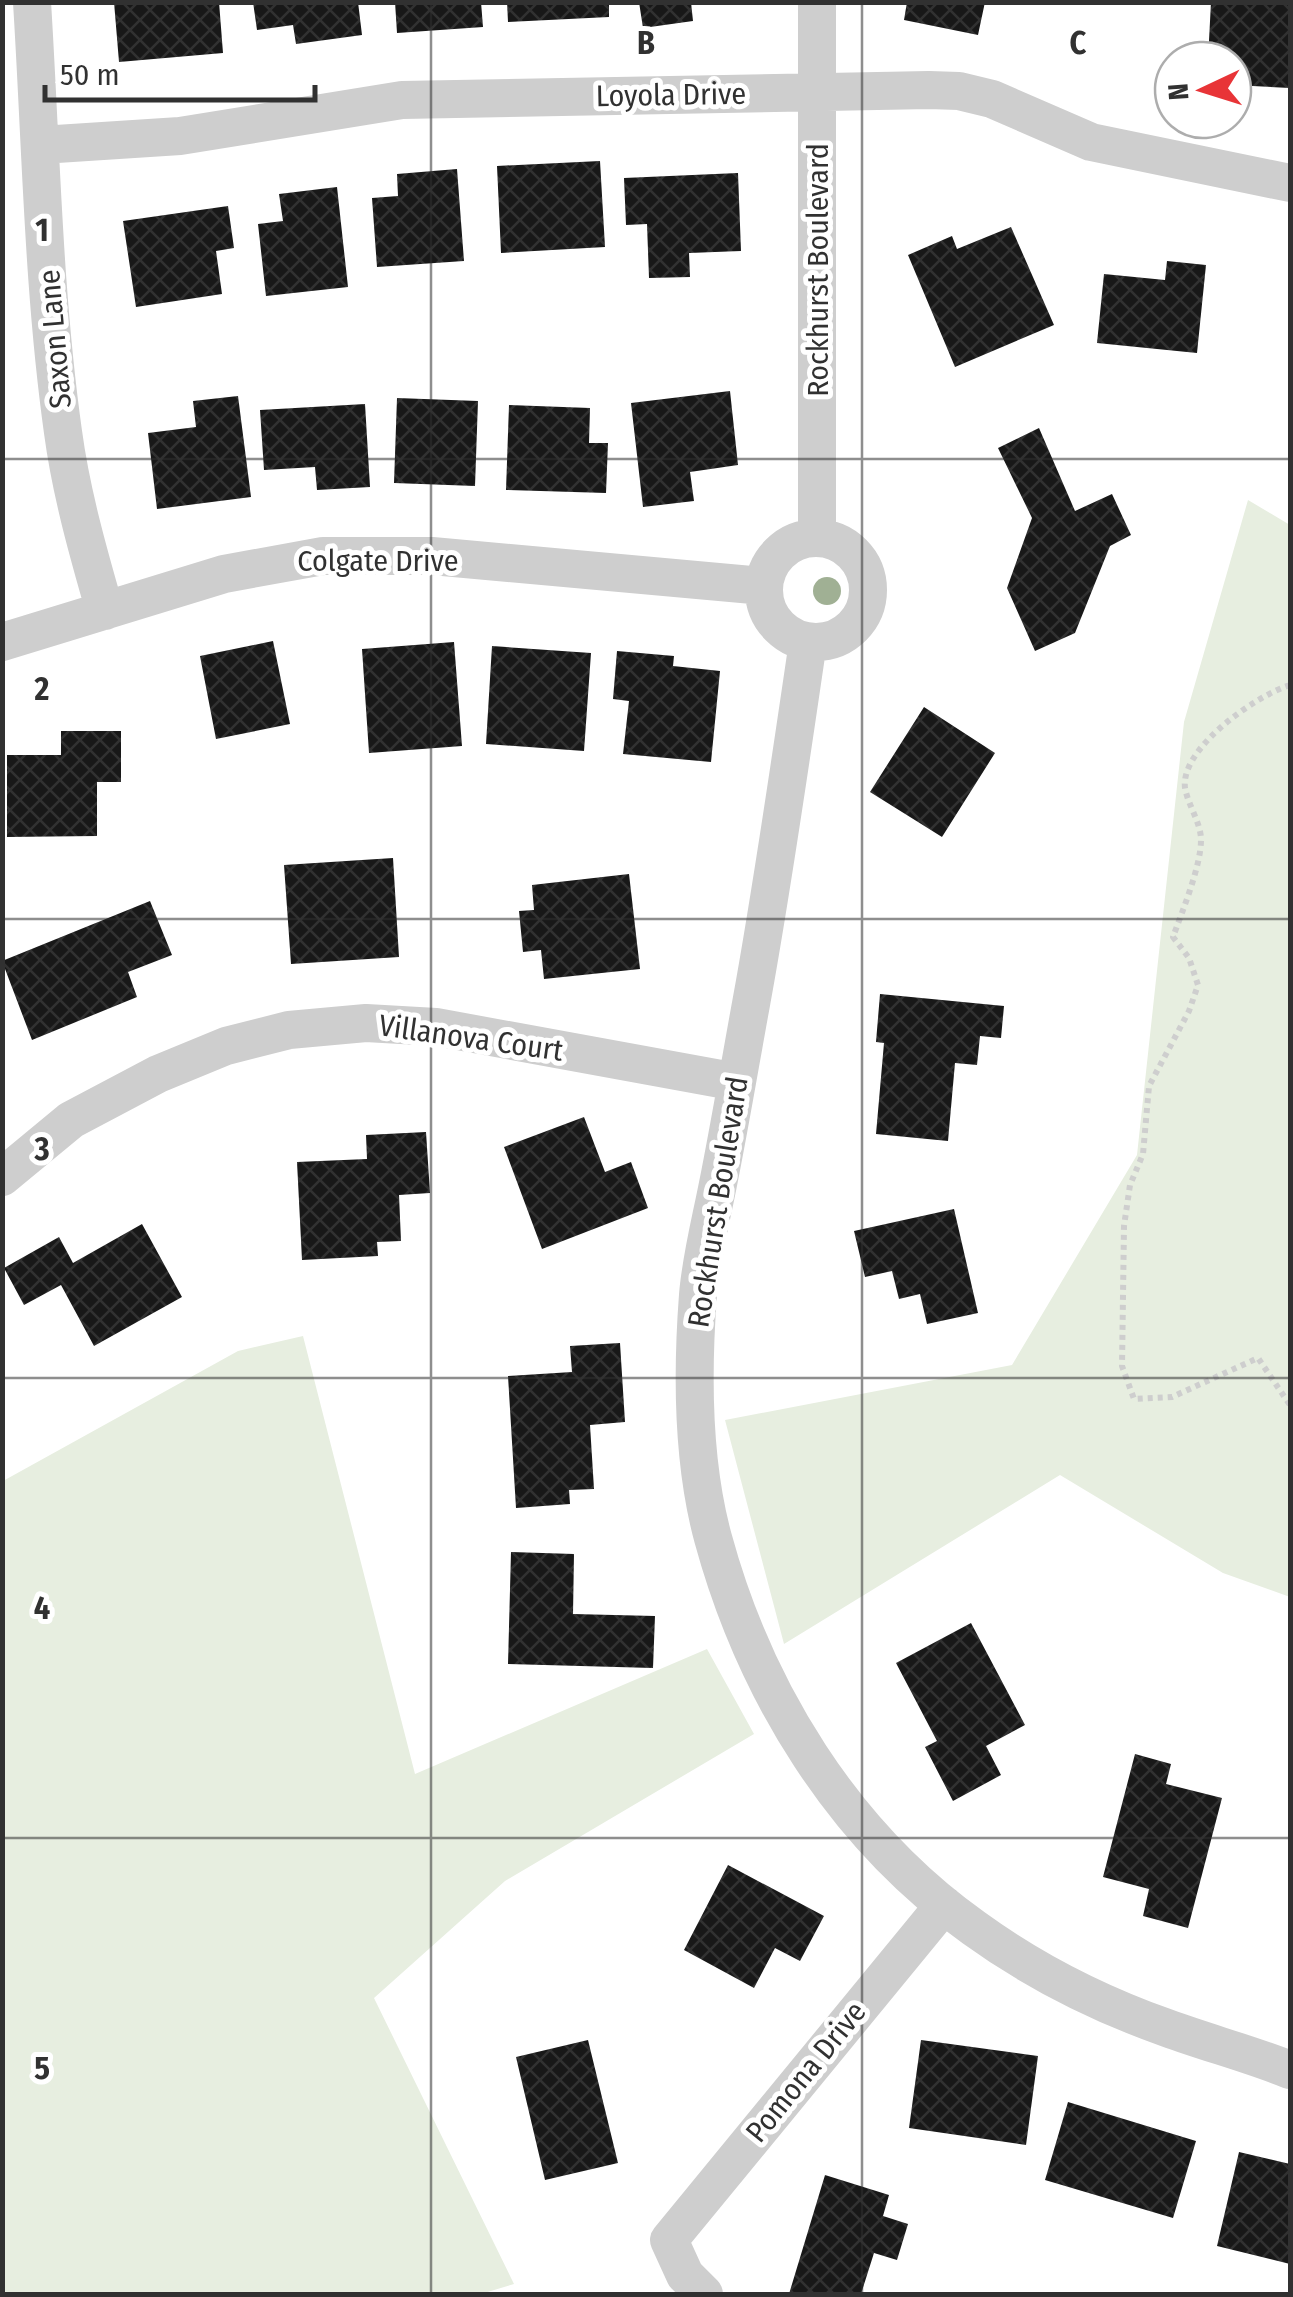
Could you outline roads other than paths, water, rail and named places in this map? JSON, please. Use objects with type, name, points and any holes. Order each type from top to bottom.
[{"type":"street","name":"Saxon Lane","points":[[32,2],[63,433],[105,611]]},
{"type":"street","name":"Rockhurst Boulevard","points":[[817,2],[817,537]]},
{"type":"street","name":"Loyola Drive","points":[[41,145],[180,136],[402,100],[960,91],[992,99],[1090,142],[1290,182]]},
{"type":"street","points":[[817,537],[834,540],[849,549],[860,562],[868,595],[854,626],[824,642],[808,642],[780,628],[765,602],[764,586],[767,570],[786,546],[817,537]]},
{"type":"street","name":"Colgate Drive","points":[[2,642],[224,574],[323,556],[432,556],[764,586]]},
{"type":"street","name":"Rockhurst Boulevard","points":[[808,642],[767,915],[698,1290],[699,1454],[712,1536],[733,1604],[762,1672],[810,1756],[890,1860],[944,1905],[1017,1956],[1093,1998],[1165,2028],[1290,2070]]},
{"type":"street","name":"Villanova Court","points":[[2,1176],[71,1120],[158,1074],[226,1046],[289,1030],[366,1023],[436,1027],[736,1082]]},
{"type":"street","name":"Pomona Drive","points":[[704,2294],[685,2275],[669,2240],[944,1905]]}]
